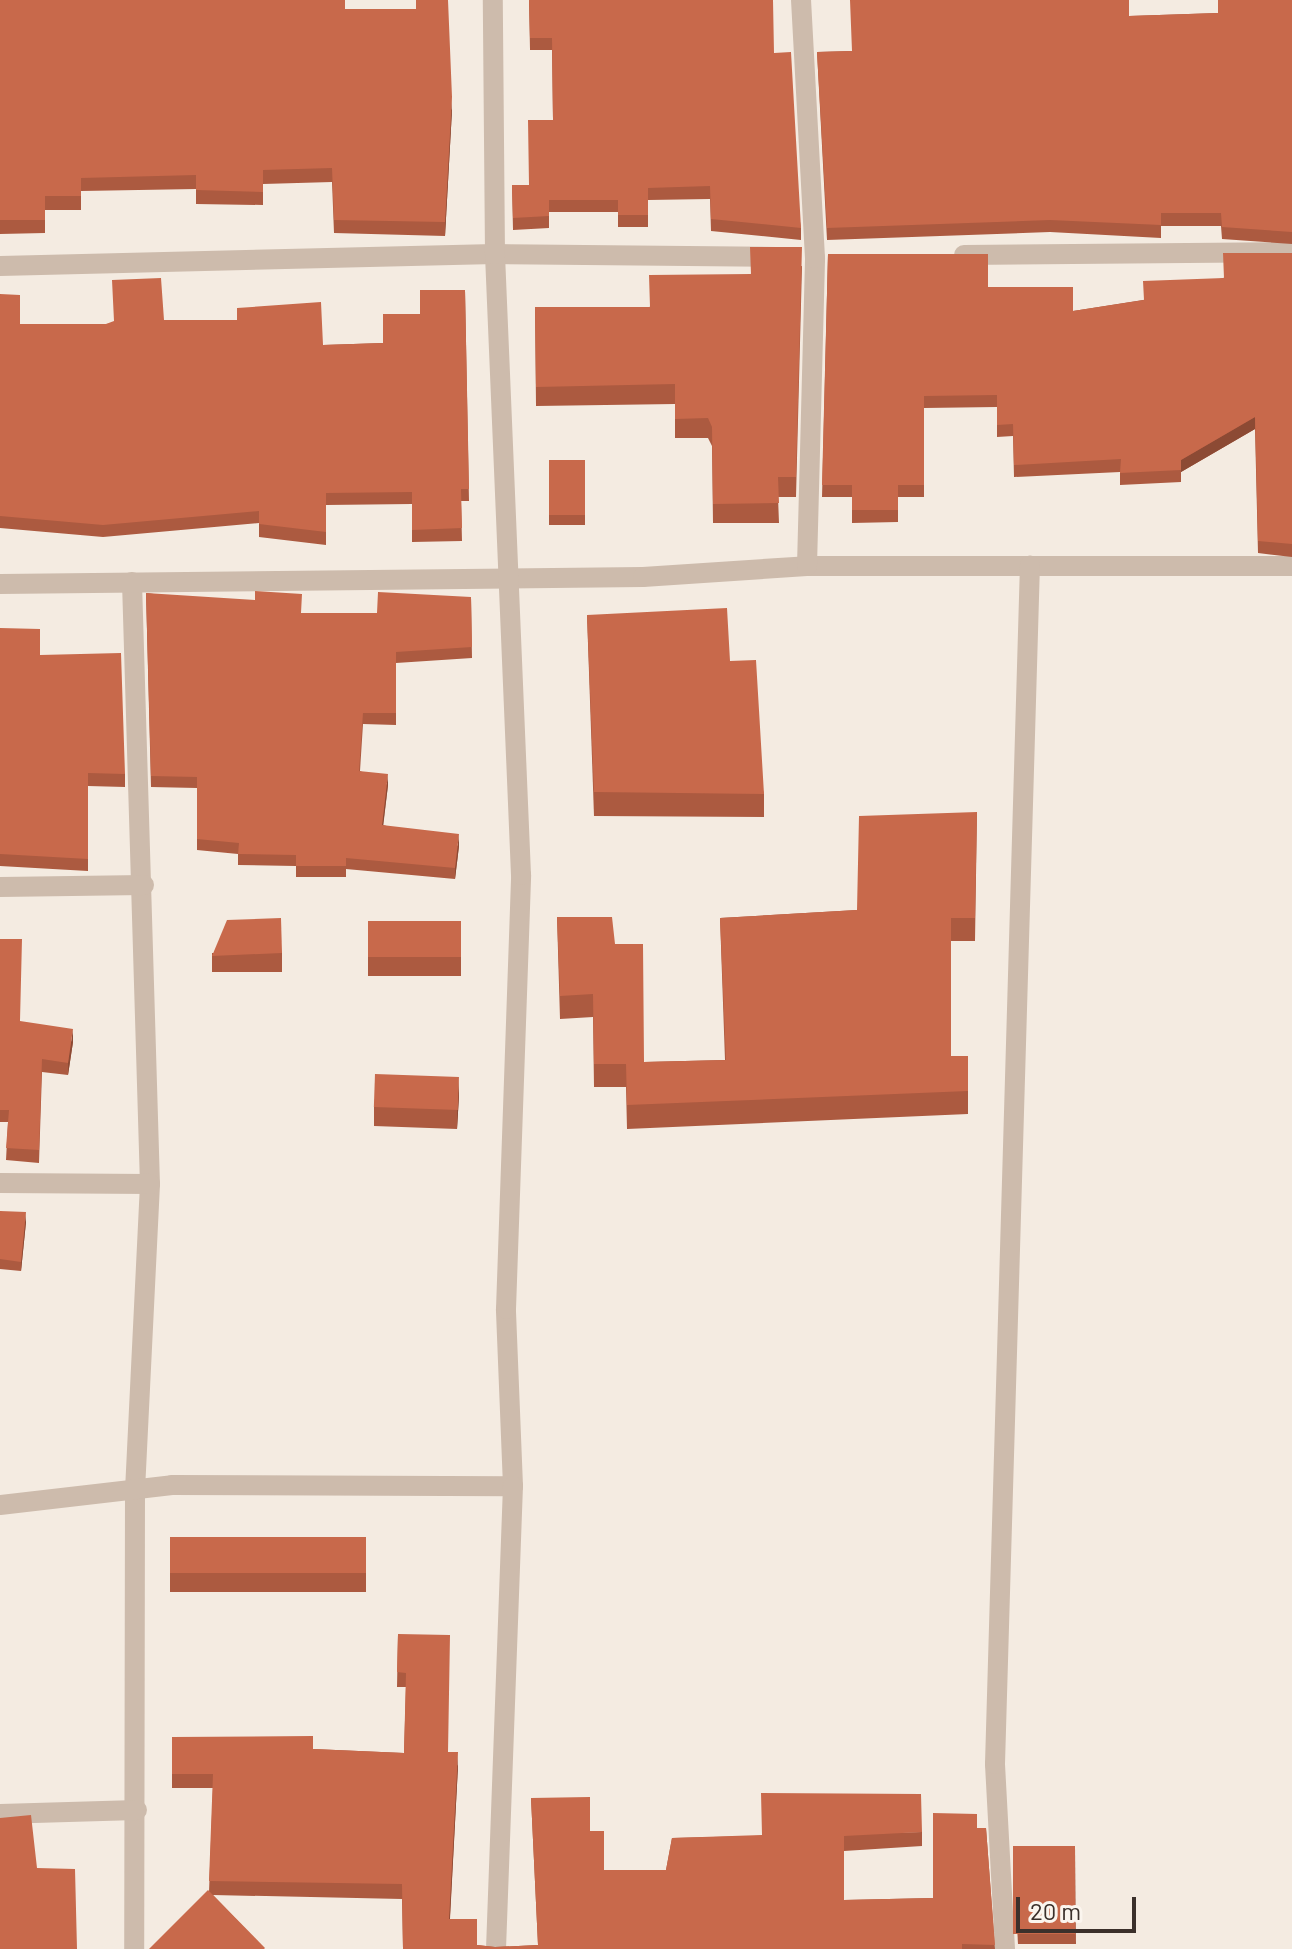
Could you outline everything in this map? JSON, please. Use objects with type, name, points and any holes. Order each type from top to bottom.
[{"type":"street","points":[[493,0],[495,254],[521,875],[506,1309],[513,1486],[496,1949]]},
{"type":"street","points":[[801,0],[815,258],[807,566]]},
{"type":"street","points":[[942,256],[1292,252]]},
{"type":"street","points":[[0,266],[495,254],[846,257]]},
{"type":"street","points":[[0,584],[508,575],[643,577],[807,566],[1292,566]]},
{"type":"street","points":[[1005,1949],[995,1764],[1030,566]]},
{"type":"street","points":[[132,582],[144,885],[150,1184],[135,1491],[137,1810],[134,1949]]},
{"type":"street","points":[[0,887],[144,885]]},
{"type":"street","points":[[0,1183],[150,1184]]},
{"type":"street","points":[[0,1505],[135,1491],[397,1480],[513,1486]]},
{"type":"street","points":[[0,1814],[137,1810]]},
{"type":"building","points":[[0,0],[345,0],[345,9],[416,9],[416,0],[448,0],[452,97],[445,222],[334,220],[332,168],[263,170],[263,192],[196,190],[196,175],[81,178],[81,196],[45,196],[45,220],[0,220]]},
{"type":"building","points":[[529,0],[773,0],[774,53],[791,52],[801,228],[711,219],[710,186],[648,188],[648,215],[618,215],[618,200],[549,200],[549,216],[513,218],[512,185],[529,185],[528,120],[553,120],[552,38],[530,38]]},
{"type":"building","points":[[850,0],[1129,0],[1129,16],[1218,13],[1218,0],[1292,0],[1292,232],[1222,227],[1221,213],[1161,213],[1161,225],[1050,220],[827,228],[817,52],[852,51]]},
{"type":"building","points":[[750,247],[802,247],[796,477],[778,477],[779,503],[713,504],[712,427],[708,418],[675,419],[675,384],[536,387],[535,307],[650,307],[649,275],[751,274]]},
{"type":"building","points":[[1223,253],[1292,253],[1292,544],[1258,541],[1255,417],[1181,460],[1181,470],[1120,473],[1121,459],[1014,465],[1013,424],[997,425],[997,395],[924,396],[924,485],[898,485],[898,510],[852,510],[852,485],[822,485],[828,254],[988,254],[988,287],[1073,287],[1073,311],[1144,300],[1143,281],[1224,278]]},
{"type":"building","points":[[161,278],[164,320],[237,320],[237,308],[321,302],[323,345],[383,343],[383,314],[420,314],[420,290],[465,290],[469,489],[461,489],[462,528],[412,530],[412,492],[326,493],[326,532],[259,524],[259,511],[103,525],[0,516],[0,294],[20,295],[20,324],[106,324],[114,321],[112,280]]},
{"type":"building","points":[[549,460],[585,460],[585,515],[549,515]]},
{"type":"building","points":[[255,591],[302,594],[301,613],[377,613],[378,592],[471,597],[472,647],[396,652],[396,713],[363,713],[359,771],[388,774],[382,825],[459,834],[455,868],[346,858],[346,866],[296,866],[296,855],[238,854],[239,843],[197,839],[197,777],[151,776],[146,593],[255,600]]},
{"type":"building","points":[[727,608],[730,661],[756,660],[764,794],[594,792],[587,615]]},
{"type":"building","points":[[0,628],[40,629],[40,655],[121,653],[125,774],[88,773],[88,859],[0,854]]},
{"type":"building","points":[[977,812],[975,918],[951,918],[951,1056],[968,1056],[968,1091],[627,1105],[626,1064],[594,1064],[593,994],[560,996],[557,917],[612,917],[615,944],[643,944],[644,1062],[726,1060],[720,918],[857,910],[859,816]]},
{"type":"building","points":[[281,918],[282,953],[212,956],[227,920]]},
{"type":"building","points":[[368,921],[461,921],[461,957],[368,957]]},
{"type":"building","points":[[0,939],[22,939],[20,1021],[73,1029],[68,1063],[42,1059],[39,1150],[6,1148],[9,1110],[0,1110]]},
{"type":"building","points":[[375,1074],[459,1077],[458,1110],[374,1107]]},
{"type":"building","points":[[0,1211],[26,1212],[21,1262],[0,1259]]},
{"type":"building","points":[[170,1537],[366,1537],[366,1573],[170,1573]]},
{"type":"building","points":[[398,1634],[450,1635],[448,1752],[458,1752],[449,1919],[477,1919],[477,1945],[538,1945],[531,1798],[590,1797],[590,1831],[604,1831],[604,1870],[666,1870],[672,1838],[762,1835],[761,1793],[921,1794],[922,1832],[844,1836],[844,1900],[933,1898],[933,1813],[977,1814],[977,1828],[986,1828],[995,1945],[962,1944],[962,1949],[403,1949],[402,1884],[209,1881],[213,1774],[172,1774],[172,1737],[313,1736],[313,1749],[404,1753],[406,1673],[397,1672]]},
{"type":"building","points":[[31,1815],[37,1868],[75,1869],[77,1949],[0,1949],[0,1818]]},
{"type":"building","points":[[1013,1846],[1075,1846],[1075,1934],[1013,1934]]},
{"type":"building","points":[[208,1890],[264,1949],[149,1949]]}]
